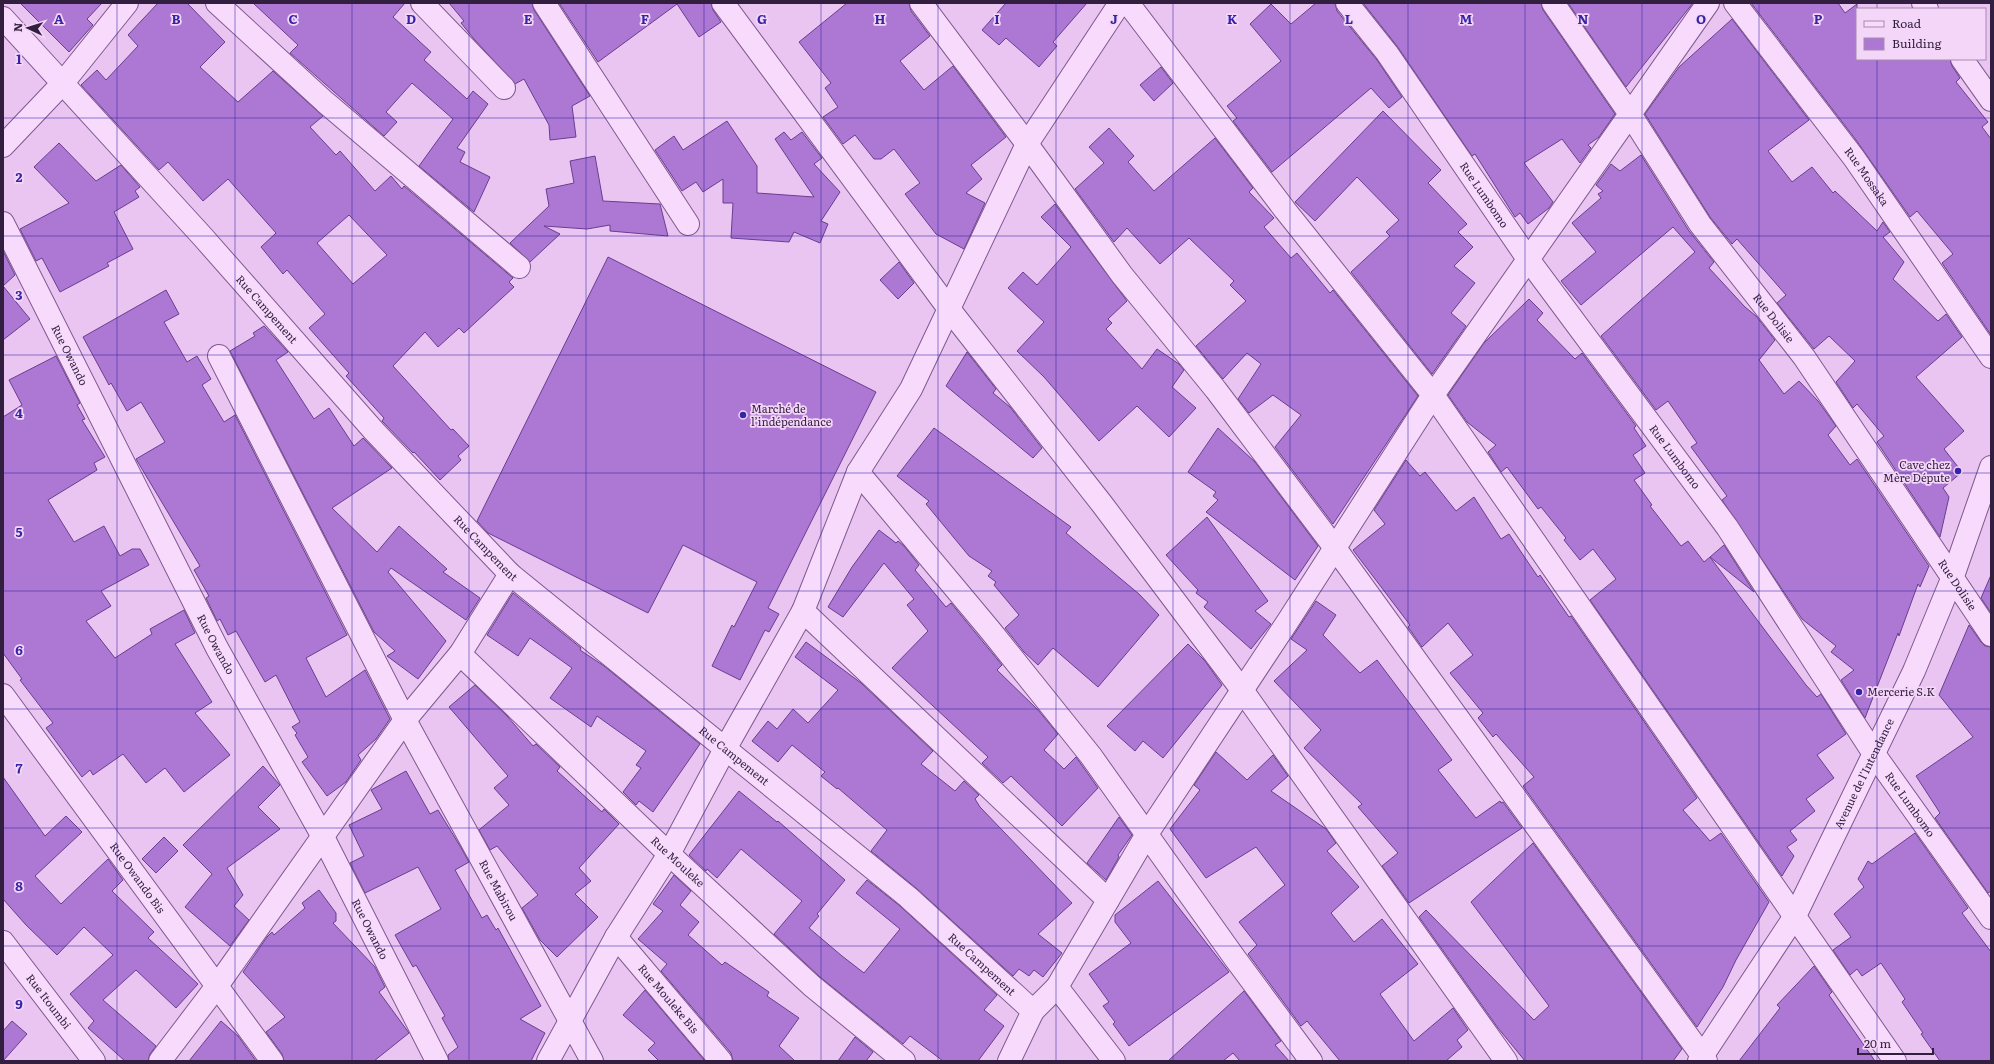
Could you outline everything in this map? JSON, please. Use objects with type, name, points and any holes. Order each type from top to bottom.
[{"type":"street","points":[[3,146],[62,84],[127,3]]},
{"type":"street","points":[[217,3],[326,102],[520,267]]},
{"type":"street","points":[[422,3],[504,88]]},
{"type":"street","points":[[544,3],[688,224]]},
{"type":"street","points":[[723,3],[949,309],[1102,504],[1242,690],[1506,1061]]},
{"type":"street","points":[[921,3],[1027,144],[1122,276],[1216,390],[1335,548],[1702,1059]]},
{"type":"street","points":[[548,1061],[616,937],[669,854],[725,748],[803,611],[858,472],[911,389],[1027,144],[1120,3]]},
{"type":"street","points":[[1128,3],[1285,210],[1433,395],[1895,1061]]},
{"type":"street","name":"Rue Lumbomo","points":[[1347,3],[1387,53],[1528,259],[1727,527],[1874,754],[1991,918]]},
{"type":"street","name":"Rue Dolisie","points":[[1553,3],[1630,114],[1700,224],[1804,357],[1991,635]]},
{"type":"street","points":[[1009,1061],[1033,1011],[1056,987],[1147,834],[1335,548],[1433,395],[1708,3]]},
{"type":"street","name":"Rue Mossaka","points":[[1735,3],[1854,158],[1991,357]]},
{"type":"street","name":"Rue Campement","points":[[3,18],[143,171],[374,431],[510,574],[908,897],[1033,1011]]},
{"type":"street","points":[[1963,60],[1991,100]]},
{"type":"street","name":"Rue Owando","points":[[3,223],[217,648],[322,835],[437,1061]]},
{"type":"street","name":"Rue Mabirou","points":[[219,356],[405,720],[592,1061]]},
{"type":"street","name":"Avenue de l'Intendance","points":[[1702,1059],[1795,916],[1914,671],[1986,495],[1991,467]]},
{"type":"street","points":[[858,472],[990,630],[1091,756],[1234,957],[1311,1061]]},
{"type":"street","points":[[160,1061],[217,986],[322,835],[368,774],[405,720],[460,654],[510,574]]},
{"type":"street","points":[[803,611],[1108,900]]},
{"type":"street","name":"Rue Mouleke","points":[[460,654],[669,854],[812,986],[904,1061]]},
{"type":"street","name":"Rue Owando Bis","points":[[3,695],[272,1061]]},
{"type":"street","name":"Rue Mouleke Bis","points":[[616,937],[721,1061]]},
{"type":"street","name":"Rue Itoumbi","points":[[3,942],[94,1061]]},
{"type":"street","points":[[1056,987],[1114,1061]]},
{"type":"building","points":[[20,3],[102,3],[87,19],[93,25],[69,52]]},
{"type":"building","points":[[158,3],[187,3],[225,42],[200,67],[238,102],[273,71],[323,116],[310,127],[336,155],[340,151],[375,191],[391,176],[402,189],[404,186],[513,278],[509,282],[514,287],[464,333],[459,328],[438,347],[425,332],[393,366],[451,430],[453,429],[469,446],[458,456],[461,460],[440,480],[382,421],[384,418],[346,376],[349,373],[309,328],[325,314],[287,270],[283,274],[261,247],[276,233],[228,179],[203,201],[168,162],[159,170],[81,85],[97,70],[106,80],[138,46],[128,35]],"holes":[[[349,215],[387,255],[353,284],[317,243]]]},
{"type":"building","points":[[253,3],[405,3],[393,17],[431,52],[424,60],[467,99],[473,91],[488,104],[457,148],[465,152],[460,162],[490,177],[474,212],[419,166],[453,119],[412,83],[386,112],[397,122],[384,136],[290,53],[298,45]]},
{"type":"building","points":[[449,3],[532,3],[534,10],[590,96],[572,106],[576,137],[550,140],[549,125],[524,79],[515,84],[474,39],[461,23],[464,21]]},
{"type":"building","points":[[559,3],[711,3],[713,10],[721,22],[699,37],[677,4],[598,62]]},
{"type":"building","points":[[847,3],[909,3],[911,11],[930,36],[900,61],[924,90],[953,66],[1006,137],[971,165],[982,179],[966,193],[985,203],[964,249],[936,234],[905,194],[920,183],[894,149],[881,159],[874,159],[855,135],[843,144],[823,117],[838,107],[825,88],[831,83],[799,42]]},
{"type":"building","points":[[1006,3],[1087,3],[1053,42],[1057,46],[1039,67],[1006,38],[999,45],[982,30]]},
{"type":"building","points":[[1316,3],[1335,3],[1337,11],[1377,60],[1402,97],[1389,108],[1371,88],[1272,172],[1233,121],[1237,118],[1227,106],[1281,61],[1250,24],[1271,4],[1291,24]]},
{"type":"building","points":[[1363,3],[1541,3],[1543,10],[1615,114],[1599,137],[1588,145],[1591,148],[1580,163],[1562,139],[1524,163],[1553,202],[1549,208],[1528,224],[1520,213],[1515,217],[1475,154],[1472,156],[1397,46]]},
{"type":"building","points":[[1568,3],[1693,3],[1626,87]]},
{"type":"building","points":[[1751,3],[1838,3],[1845,13],[1857,4],[1856,60],[1950,60],[1952,66],[1960,78],[1956,82],[1988,122],[1982,127],[1991,139],[1991,335],[1942,263],[1953,254],[1917,211],[1910,217],[1856,140]]},
{"type":"building","points":[[1732,19],[1809,120],[1768,151],[1792,182],[1812,167],[1833,193],[1835,191],[1877,231],[1883,222],[1890,232],[1883,237],[1904,262],[1893,279],[1938,321],[1946,314],[1962,337],[1916,377],[1964,431],[1944,449],[1962,472],[1943,488],[1949,497],[1940,537],[1877,442],[1884,436],[1857,404],[1853,408],[1836,382],[1855,361],[1829,336],[1814,349],[1777,303],[1786,295],[1737,239],[1732,244],[1710,217],[1645,114],[1679,67]]},
{"type":"building","points":[[1161,67],[1173,83],[1154,101],[1140,85]]},
{"type":"building","points":[[1383,111],[1441,170],[1428,183],[1467,224],[1458,232],[1473,247],[1454,266],[1475,283],[1451,313],[1466,326],[1432,374],[1351,272],[1390,236],[1386,232],[1399,220],[1357,177],[1315,221],[1295,202]]},
{"type":"building","points":[[727,121],[757,166],[757,193],[814,197],[775,139],[784,132],[791,140],[802,132],[822,158],[814,164],[840,192],[821,221],[828,224],[820,243],[794,232],[789,242],[731,238],[733,203],[723,203],[723,179],[703,192],[696,182],[682,191],[655,150],[674,136],[683,150]]},
{"type":"building","points":[[1109,128],[1134,156],[1128,162],[1154,191],[1215,138],[1253,188],[1249,192],[1274,218],[1264,227],[1291,258],[1297,253],[1330,293],[1333,290],[1418,396],[1333,524],[1275,447],[1301,415],[1273,395],[1249,413],[1238,399],[1261,364],[1247,353],[1223,379],[1196,346],[1246,301],[1230,285],[1234,281],[1189,238],[1160,264],[1127,228],[1114,242],[1075,189],[1104,163],[1089,147]]},
{"type":"building","points":[[59,143],[96,181],[121,165],[140,187],[135,191],[139,197],[114,212],[133,249],[107,263],[109,266],[60,292],[42,258],[36,261],[20,229],[69,203],[34,167]]},
{"type":"building","points":[[1641,155],[1689,231],[1714,262],[1709,268],[1745,307],[1756,316],[1775,340],[1759,360],[1784,394],[1799,381],[1818,401],[1836,426],[1828,435],[1850,465],[1857,459],[1929,566],[1920,587],[1918,584],[1899,636],[1898,633],[1865,718],[1841,680],[1854,670],[1831,652],[1836,646],[1802,619],[1722,500],[1727,496],[1691,447],[1697,443],[1668,401],[1656,410],[1601,336],[1695,252],[1673,227],[1581,305],[1561,281],[1596,252],[1572,223],[1601,198],[1598,194],[1603,191],[1596,185],[1611,164],[1620,171]]},
{"type":"building","points":[[595,156],[603,201],[660,204],[668,236],[610,231],[610,225],[587,229],[544,226],[560,234],[530,262],[510,243],[549,206],[546,189],[574,183],[570,161]]},
{"type":"building","points":[[1055,204],[1127,301],[1108,319],[1112,323],[1106,329],[1142,369],[1157,349],[1179,364],[1184,370],[1172,387],[1196,408],[1169,437],[1137,406],[1099,441],[1044,377],[1017,351],[1044,322],[1008,288],[1023,272],[1037,285],[1071,247],[1041,217]]},
{"type":"building","points":[[3,251],[15,275],[3,286]]},
{"type":"building","points":[[608,257],[876,392],[768,608],[779,614],[769,632],[765,630],[740,680],[712,666],[732,625],[734,627],[757,582],[683,545],[648,613],[488,533],[477,521]]},
{"type":"building","points":[[899,262],[914,283],[898,299],[880,280]]},
{"type":"building","points":[[3,286],[30,319],[3,340]]},
{"type":"building","points":[[166,290],[179,314],[164,322],[187,362],[197,356],[211,379],[202,385],[224,422],[235,415],[347,635],[306,658],[326,697],[365,670],[390,719],[376,739],[358,755],[361,760],[346,782],[327,796],[302,762],[308,757],[295,735],[297,733],[292,727],[300,722],[276,675],[265,682],[236,631],[228,635],[220,619],[217,621],[206,598],[209,596],[194,570],[200,566],[136,459],[165,442],[141,402],[127,411],[111,383],[109,385],[83,337]]},
{"type":"building","points":[[1529,299],[1543,313],[1537,320],[1575,359],[1582,353],[1636,426],[1634,428],[1646,446],[1633,455],[1645,473],[1634,480],[1652,505],[1650,506],[1681,546],[1688,541],[1704,562],[1710,557],[1806,685],[1817,697],[1821,694],[1846,734],[1817,755],[1834,778],[1806,799],[1815,811],[1790,831],[1797,840],[1787,847],[1794,856],[1782,876],[1590,600],[1616,579],[1593,549],[1580,560],[1564,540],[1566,538],[1541,507],[1538,509],[1507,467],[1501,472],[1488,452],[1496,445],[1467,422],[1448,395],[1484,343]]},
{"type":"building","points":[[264,326],[288,352],[276,360],[314,419],[329,408],[354,446],[363,438],[392,468],[332,508],[377,552],[399,526],[447,569],[443,572],[480,598],[466,620],[391,568],[388,572],[446,641],[418,679],[387,656],[395,651],[374,632],[230,351],[255,336],[253,333]]},
{"type":"building","points":[[967,352],[996,389],[993,393],[1010,407],[1042,448],[1033,458],[946,386]]},
{"type":"building","points":[[56,356],[80,403],[77,405],[85,419],[82,420],[105,457],[94,463],[97,470],[48,500],[74,542],[104,526],[120,556],[132,549],[140,549],[149,565],[101,591],[111,606],[86,621],[115,658],[152,634],[150,629],[184,610],[195,633],[175,644],[212,702],[195,713],[230,755],[184,792],[165,768],[146,783],[123,754],[93,775],[90,770],[82,777],[46,728],[53,723],[20,680],[22,679],[3,653],[3,417],[22,405],[9,380]]},
{"type":"building","points":[[934,428],[1071,527],[1066,533],[1139,594],[1159,615],[1098,687],[1053,648],[1038,665],[1024,652],[1005,628],[1019,615],[994,585],[996,582],[988,576],[992,571],[969,556],[926,504],[929,501],[897,476]]},
{"type":"building","points":[[1218,428],[1255,462],[1318,546],[1295,580],[1206,512],[1218,500],[1213,496],[1216,492],[1188,472]]},
{"type":"building","points":[[1406,460],[1420,476],[1425,472],[1456,511],[1474,497],[1501,539],[1509,534],[1538,577],[1540,575],[1569,617],[1571,616],[1697,798],[1683,810],[1710,841],[1721,833],[1769,902],[1736,960],[1723,987],[1697,1027],[1523,786],[1534,777],[1496,734],[1493,737],[1478,718],[1483,713],[1450,673],[1473,655],[1448,623],[1422,647],[1408,627],[1410,625],[1353,550],[1385,524],[1374,510]]},
{"type":"building","points":[[1207,517],[1268,601],[1255,611],[1271,624],[1251,649],[1204,607],[1208,602],[1196,593],[1198,590],[1166,555]]},
{"type":"building","points":[[879,530],[896,543],[898,541],[904,546],[919,565],[915,570],[946,607],[951,603],[1002,665],[997,670],[1038,710],[1058,734],[1044,750],[1064,769],[1076,757],[1098,788],[1062,826],[1011,776],[1003,783],[982,763],[988,757],[892,668],[928,631],[907,605],[914,599],[884,563],[843,617],[828,607],[852,567]]},
{"type":"building","points":[[1724,545],[1754,592],[1710,557]]},
{"type":"building","points":[[1991,575],[1991,613],[1981,598]]},
{"type":"building","points":[[513,593],[581,648],[580,650],[604,666],[700,744],[653,812],[639,801],[636,805],[623,792],[641,768],[636,765],[646,751],[597,716],[591,727],[550,698],[572,668],[530,638],[518,656],[487,635]]},
{"type":"building","points":[[1316,601],[1336,615],[1323,635],[1360,673],[1377,660],[1452,760],[1438,770],[1476,818],[1500,801],[1501,803],[1503,802],[1522,828],[1409,903],[1382,866],[1398,853],[1358,807],[1362,804],[1304,748],[1321,730],[1274,681],[1307,650],[1291,639]]},
{"type":"building","points":[[1969,625],[1985,646],[1991,647],[1991,891],[1988,893],[1935,818],[1940,813],[1916,776],[1973,737],[1939,695]]},
{"type":"building","points":[[806,642],[861,683],[933,751],[921,764],[955,791],[964,781],[979,795],[975,799],[980,807],[1072,903],[1038,934],[1062,953],[1043,977],[1034,970],[1029,976],[1019,969],[1013,976],[916,888],[871,851],[887,830],[838,788],[837,789],[821,776],[825,772],[792,745],[778,762],[752,741],[768,721],[777,729],[793,709],[808,723],[838,690],[795,657]]},
{"type":"building","points":[[1188,644],[1205,661],[1222,685],[1163,758],[1143,741],[1135,751],[1107,726]]},
{"type":"building","points":[[475,685],[507,716],[533,746],[536,744],[560,767],[557,771],[602,812],[604,809],[619,824],[579,868],[591,881],[575,894],[598,917],[557,957],[540,940],[522,908],[538,895],[497,846],[490,850],[479,830],[509,805],[494,788],[508,776],[449,707]]},
{"type":"building","points":[[1216,752],[1247,780],[1273,755],[1288,776],[1271,791],[1326,829],[1336,843],[1327,851],[1359,887],[1331,913],[1354,942],[1382,919],[1418,964],[1380,994],[1414,1041],[1453,1008],[1468,1030],[1457,1040],[1462,1047],[1446,1061],[1340,1061],[1307,1021],[1301,1026],[1248,954],[1257,945],[1239,922],[1285,885],[1256,847],[1206,878],[1170,829],[1200,790],[1194,785]]},
{"type":"building","points":[[263,766],[280,785],[258,807],[280,829],[227,868],[243,895],[234,906],[249,920],[230,946],[185,907],[212,874],[183,845]]},
{"type":"building","points":[[406,771],[430,814],[438,810],[460,846],[469,862],[455,870],[482,918],[487,915],[496,930],[498,928],[541,1006],[520,1019],[545,1033],[531,1061],[449,1061],[448,1055],[458,1047],[442,1018],[445,1016],[416,965],[413,967],[395,935],[441,909],[418,867],[365,893],[350,863],[364,856],[349,825],[382,809],[371,790]]},
{"type":"building","points":[[3,777],[45,836],[66,816],[82,832],[35,876],[61,904],[108,859],[123,880],[112,891],[154,932],[148,938],[198,984],[176,1008],[136,970],[103,1000],[156,1046],[150,1054],[148,1061],[125,1061],[88,1028],[94,1021],[70,994],[113,955],[84,927],[57,955],[26,925],[3,899]]},
{"type":"building","points":[[739,791],[777,822],[778,821],[845,880],[817,914],[819,916],[809,928],[842,956],[864,973],[900,929],[856,893],[867,880],[900,906],[997,995],[984,1010],[1004,1026],[978,1061],[943,1061],[910,1036],[903,1044],[820,977],[774,934],[802,901],[741,849],[717,878],[707,869],[706,871],[689,855]]},
{"type":"building","points":[[1119,817],[1132,835],[1118,855],[1119,857],[1106,880],[1087,863]]},
{"type":"building","points":[[1915,833],[1968,908],[1962,913],[1991,952],[1991,1061],[1940,1061],[1921,1034],[1923,1033],[1902,1002],[1905,999],[1881,963],[1862,976],[1857,969],[1850,975],[1833,950],[1851,937],[1834,914],[1864,887],[1858,879],[1868,861],[1872,864]]},
{"type":"building","points":[[164,837],[178,851],[156,873],[142,859]]},
{"type":"building","points":[[1533,843],[1682,1049],[1673,1061],[1525,1061],[1498,1028],[1419,917],[1426,910],[1534,1020],[1549,1006],[1471,902]]},
{"type":"building","points":[[674,875],[691,891],[680,905],[699,922],[688,935],[722,965],[725,962],[769,992],[767,996],[799,1018],[779,1046],[795,1061],[733,1061],[731,1053],[661,971],[667,964],[638,939],[663,911],[653,904]]},
{"type":"building","points":[[1158,881],[1229,972],[1129,1046],[1113,1024],[1115,1022],[1103,1006],[1109,1002],[1089,974],[1131,943],[1115,922],[1115,915]]},
{"type":"building","points":[[319,890],[336,913],[336,921],[333,923],[375,967],[385,987],[379,992],[409,1033],[374,1061],[284,1061],[282,1054],[266,1032],[285,1017],[243,972],[267,937],[272,932],[274,935],[305,908],[302,903]]},
{"type":"building","points":[[1814,966],[1832,992],[1829,995],[1875,1061],[1739,1061],[1780,1008],[1777,1005]]},
{"type":"building","points":[[645,990],[705,1061],[659,1061],[648,1050],[655,1043],[623,1015]]},
{"type":"building","points":[[1244,991],[1281,1041],[1275,1045],[1289,1061],[1240,1061],[1233,1053],[1223,1061],[1168,1061]]},
{"type":"building","points":[[12,1021],[27,1034],[3,1061],[3,1031]]},
{"type":"building","points":[[221,1021],[238,1036],[256,1061],[189,1061]]},
{"type":"building","points":[[855,1037],[873,1052],[866,1061],[838,1061]]},
{"type":"place","name":"Marché de l’indépendance","points":[[743,415]]},
{"type":"place","name":"Cave chez Mère Députe","points":[[1958,471]]},
{"type":"place","name":"Mercerie S.K","points":[[1859,692]]}]
